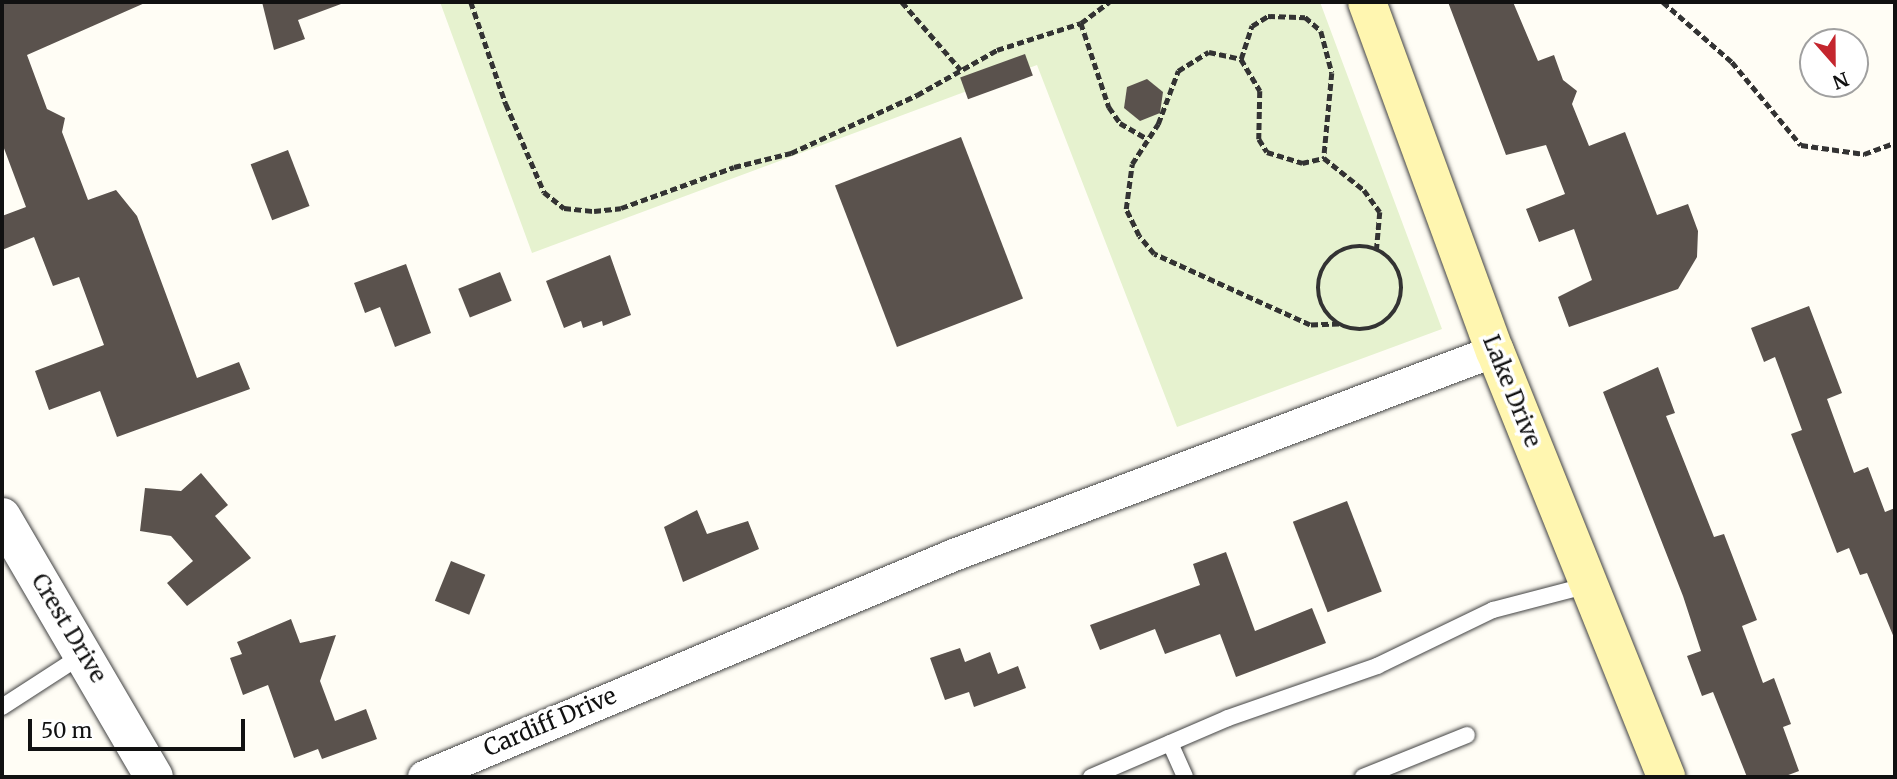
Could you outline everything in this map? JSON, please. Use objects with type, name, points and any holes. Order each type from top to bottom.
[{"type":"main road","name":"Lake Drive","points":[[1367,2],[1495,351],[1666,777]]},
{"type":"street","name":"Cardiff Drive","points":[[424,777],[677,667],[954,555],[1495,351]]},
{"type":"street","name":"Crest Drive","points":[[2,517],[86,652],[154,777]]},
{"type":"lane","points":[[1091,777],[1170,743],[1377,666],[1493,610],[1589,585]]},
{"type":"lane","points":[[2,707],[86,652]]},
{"type":"lane","points":[[1363,777],[1467,735]]},
{"type":"lane","points":[[1170,743],[1185,777]]},
{"type":"path","points":[[471,2],[506,104],[544,192],[564,208],[621,208],[734,167],[791,153],[997,50],[1081,23],[1109,2]]},
{"type":"path","points":[[902,2],[961,70]]},
{"type":"path","points":[[1662,2],[1732,62],[1801,145],[1864,154],[1895,143]]},
{"type":"path","points":[[1241,59],[1252,26],[1268,16],[1305,17],[1321,31],[1332,73],[1324,158]]},
{"type":"path","points":[[1081,23],[1109,107],[1120,123],[1146,138]]},
{"type":"path","points":[[1324,158],[1301,163],[1267,152],[1259,139],[1260,91],[1241,59],[1209,52],[1192,60],[1169,86],[1158,124],[1146,138],[1132,164],[1126,209],[1154,254],[1310,325],[1339,324],[1363,330],[1395,312],[1401,276],[1377,249],[1340,250],[1322,269],[1318,293],[1339,324]]},
{"type":"path","points":[[1324,158],[1364,190],[1380,212],[1383,228],[1377,249]]},
{"type":"green space","points":[[440,2],[1320,2],[1442,329],[1177,427],[1037,65],[532,253]]},
{"type":"building","points":[[2,2],[147,2],[27,55],[47,109],[65,118],[62,132],[88,200],[116,190],[137,216],[197,378],[239,362],[250,389],[117,437],[100,391],[49,410],[35,371],[104,345],[79,277],[53,286],[34,237],[2,250],[2,216],[26,207],[2,143]]},
{"type":"building","points":[[262,2],[341,4],[298,20],[305,39],[274,50]]},
{"type":"building","points":[[1448,2],[1513,2],[1538,61],[1554,55],[1563,80],[1577,91],[1572,104],[1589,146],[1625,132],[1657,215],[1688,204],[1698,231],[1697,257],[1678,289],[1569,327],[1558,297],[1592,280],[1574,229],[1539,242],[1526,209],[1565,194],[1546,145],[1506,155]]},
{"type":"building","points":[[1025,54],[1033,76],[968,99],[960,78]]},
{"type":"building","points":[[1147,79],[1163,92],[1160,113],[1140,121],[1124,108],[1127,87]]},
{"type":"building","points":[[961,137],[1023,299],[897,347],[835,185]]},
{"type":"building","points":[[288,150],[310,206],[272,220],[251,164]]},
{"type":"building","points":[[610,255],[631,315],[603,326],[602,321],[583,328],[581,321],[564,328],[546,281]]},
{"type":"building","points":[[406,264],[431,333],[395,347],[380,307],[365,313],[354,283]]},
{"type":"building","points":[[500,272],[512,301],[470,318],[458,289]]},
{"type":"building","points":[[1809,306],[1842,393],[1827,399],[1854,473],[1868,467],[1885,512],[1895,508],[1895,640],[1867,573],[1860,575],[1849,548],[1837,553],[1791,434],[1802,430],[1775,357],[1764,362],[1751,328]]},
{"type":"building","points":[[1658,367],[1675,413],[1666,416],[1714,537],[1724,534],[1757,620],[1742,626],[1763,683],[1774,678],[1791,724],[1783,727],[1799,771],[1783,777],[1747,777],[1713,692],[1702,696],[1687,656],[1701,651],[1683,596],[1603,392]]},
{"type":"building","points":[[201,473],[228,505],[215,516],[251,558],[187,606],[167,583],[193,561],[171,536],[140,531],[145,488],[181,491]]},
{"type":"building","points":[[1347,501],[1382,592],[1328,612],[1293,522]]},
{"type":"building","points":[[697,510],[707,534],[748,521],[759,549],[683,582],[664,527]]},
{"type":"building","points":[[1226,552],[1255,631],[1312,608],[1326,643],[1236,677],[1220,634],[1165,654],[1155,629],[1100,650],[1090,625],[1200,585],[1193,564]]},
{"type":"building","points":[[451,561],[485,575],[469,615],[435,601]]},
{"type":"building","points":[[291,619],[300,643],[336,635],[320,681],[335,721],[366,709],[377,739],[322,759],[318,749],[294,758],[268,685],[243,695],[230,658],[242,654],[237,642]]},
{"type":"building","points":[[960,648],[965,662],[990,652],[998,674],[1018,666],[1026,688],[974,707],[969,692],[945,700],[930,658]]}]
